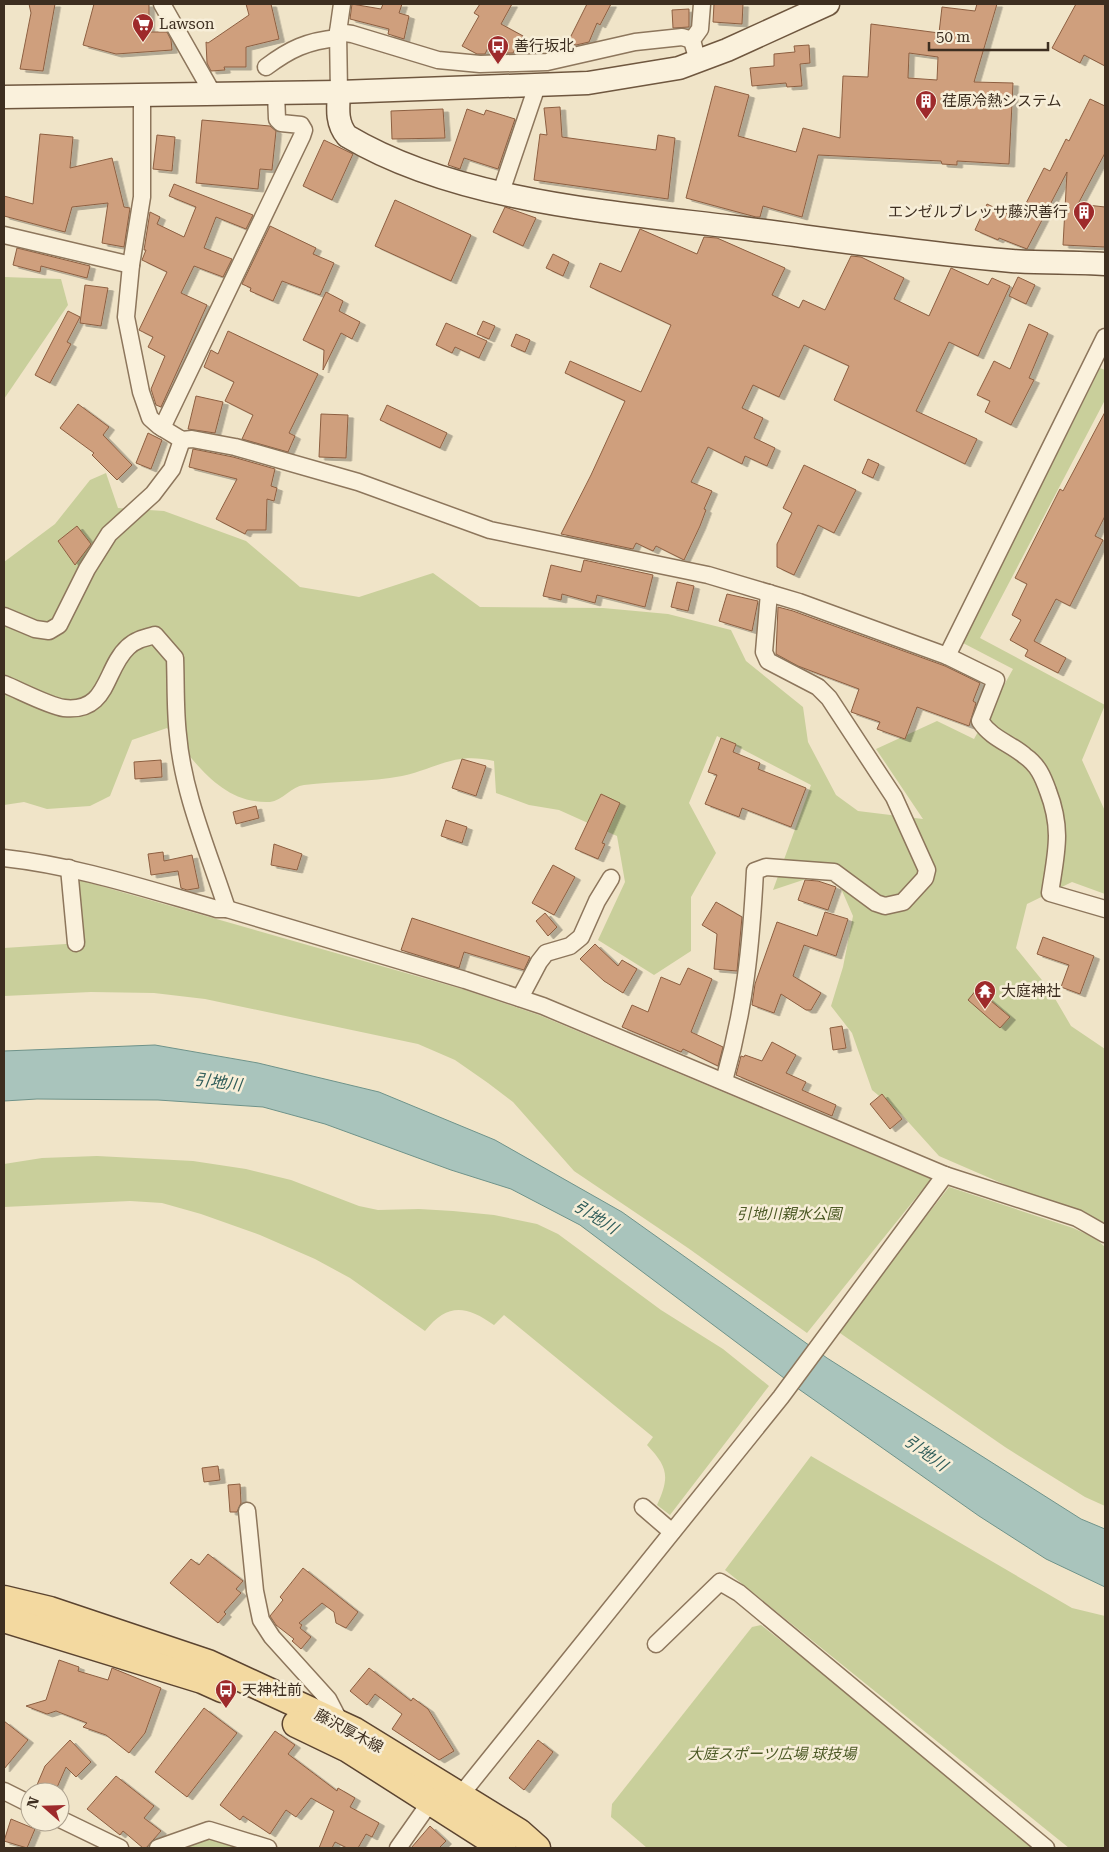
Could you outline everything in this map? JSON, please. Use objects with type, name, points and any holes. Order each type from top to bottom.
[{"type":"main road","name":"藤沢厚木線","points":[[4,1599],[50,1610],[208,1663],[343,1726],[503,1848]]},
{"type":"main road","name":"藤沢厚木線","points":[[4,1618],[202,1680],[348,1749],[446,1803],[519,1832],[537,1848]]},
{"type":"street","points":[[162,4],[213,94]]},
{"type":"street","points":[[342,4],[338,35],[338,115],[341,129],[347,136],[402,164],[431,174],[501,192],[601,210],[1014,261],[1105,264]]},
{"type":"street","points":[[4,97],[339,92],[588,83],[679,68],[695,50],[700,29],[702,4]]},
{"type":"street","points":[[266,67],[282,55],[308,42],[338,35],[352,34],[438,60],[480,64],[547,62],[635,42],[682,37],[695,50],[727,50],[828,4]]},
{"type":"street","points":[[501,192],[537,86]]},
{"type":"street","points":[[162,428],[302,136],[304,130],[301,126],[281,123],[277,119],[276,93]]},
{"type":"street","points":[[142,95],[142,197],[131,265],[126,317],[141,392],[150,418],[182,440],[192,439],[235,447],[301,465],[358,482],[490,530],[672,566],[769,593],[946,656],[996,680],[980,721],[996,738],[1025,755],[1041,773],[1054,807],[1058,827],[1050,893],[1105,909]]},
{"type":"street","points":[[4,235],[131,265]]},
{"type":"street","points":[[946,656],[1105,337]]},
{"type":"street","points":[[4,616],[35,629],[49,631],[59,625],[87,569],[108,534],[157,488],[172,469],[182,440]]},
{"type":"street","points":[[724,1081],[738,1031],[749,970],[755,871],[766,867],[834,872],[869,898],[885,906],[903,902],[925,878],[926,870],[894,797],[829,698],[818,687],[768,661],[764,652],[769,593]]},
{"type":"street","points":[[4,684],[64,708],[85,706],[99,697],[121,654],[136,640],[155,636],[175,658],[178,735],[181,757],[189,792],[226,909]]},
{"type":"street","points":[[4,858],[69,868],[217,909],[226,909],[520,998],[633,1042],[945,1175],[1077,1218],[1105,1234]]},
{"type":"street","points":[[69,868],[76,943]]},
{"type":"street","points":[[520,998],[546,953],[570,946],[581,937],[597,901],[611,878]]},
{"type":"street","points":[[398,1848],[446,1803],[672,1532],[781,1397],[945,1175]]},
{"type":"street","points":[[643,1507],[672,1532]]},
{"type":"street","points":[[247,1511],[254,1591],[261,1620],[272,1636],[328,1699],[343,1726]]},
{"type":"street","points":[[656,1644],[720,1582],[739,1593],[1046,1848]]},
{"type":"street","points":[[4,1791],[20,1799]]},
{"type":"street","points":[[70,1824],[120,1848]]},
{"type":"street","points":[[158,1848],[209,1830],[268,1848]]},
{"type":"green space","points":[[4,277],[61,279],[68,305],[4,399]]},
{"type":"green space","points":[[1100,368],[1105,370],[1105,400],[980,638],[1105,705],[1082,760],[1105,811],[1105,894],[1072,882],[1027,904],[1016,948],[1050,990],[1071,1026],[1105,1049],[1105,1223],[1057,1207],[939,1156],[902,1115],[872,1090],[852,1033],[831,1006],[843,967],[853,916],[833,870],[773,890],[811,785],[717,736],[689,803],[716,853],[691,897],[691,951],[654,975],[598,940],[625,882],[617,836],[559,810],[529,805],[496,793],[494,761],[468,758],[446,762],[402,776],[304,785],[295,788],[274,801],[253,801],[237,796],[211,778],[199,767],[167,728],[132,740],[110,796],[90,806],[47,809],[24,802],[4,805],[4,562],[55,524],[90,480],[106,473],[118,508],[164,511],[246,541],[300,587],[359,597],[433,573],[480,607],[603,608],[668,614],[731,630],[746,661],[803,707],[808,742],[836,795],[858,811],[923,819],[876,749],[937,721],[974,739],[1013,669],[963,643]]},
{"type":"green space","name":"引地川親水公園","points":[[76,879],[462,989],[539,1015],[931,1179],[807,1333],[688,1248],[574,1171],[513,1102],[488,1083],[455,1060],[418,1044],[205,999],[154,993],[91,992],[4,996],[4,948],[81,943]]},
{"type":"green space","points":[[97,1156],[193,1161],[246,1169],[291,1180],[359,1206],[378,1210],[419,1209],[453,1211],[494,1215],[537,1224],[558,1234],[661,1310],[723,1349],[769,1386],[670,1515],[657,1505],[664,1487],[665,1473],[663,1466],[647,1445],[653,1437],[504,1315],[494,1325],[484,1318],[466,1311],[457,1310],[441,1315],[425,1331],[350,1278],[315,1259],[260,1235],[201,1214],[162,1203],[130,1201],[4,1207],[4,1164],[42,1158]]},
{"type":"green space","points":[[949,1187],[1073,1228],[1095,1238],[1105,1247],[1105,1506],[1085,1497],[1005,1447],[837,1331]]},
{"type":"green space","points":[[811,1456],[1072,1608],[1105,1616],[1105,1848],[1069,1848],[725,1570]]},
{"type":"green space","name":"大庭スポーツ広場 球技場","points":[[761,1625],[1044,1848],[647,1848],[611,1817],[612,1804],[752,1627]]},
{"type":"green space","points":[[208,1835],[250,1848],[176,1848]]},
{"type":"water","name":"引地川","points":[[155,1045],[258,1063],[379,1092],[495,1140],[622,1212],[827,1358],[1081,1519],[1105,1529],[1105,1587],[1046,1559],[979,1516],[800,1390],[580,1225],[511,1189],[451,1170],[325,1124],[263,1107],[158,1100],[37,1099],[4,1101],[4,1051]]},
{"type":"building","points":[[29,4],[55,4],[43,71],[20,69],[31,13]]},
{"type":"building","points":[[94,4],[149,4],[149,32],[167,32],[171,40],[172,50],[116,54],[83,45]]},
{"type":"building","points":[[246,4],[271,4],[279,39],[246,47],[246,67],[224,67],[225,70],[211,71],[207,63],[206,42],[208,43],[249,15]]},
{"type":"building","points":[[352,4],[381,9],[383,4],[402,4],[399,13],[409,16],[404,39],[388,34],[389,29],[350,19]]},
{"type":"building","points":[[480,4],[512,4],[501,24],[523,36],[513,53],[502,53],[489,46],[485,54],[477,54],[462,46],[479,16],[474,13]]},
{"type":"building","points":[[587,4],[611,4],[600,25],[597,23],[589,42],[576,45],[568,42]]},
{"type":"building","points":[[714,4],[743,4],[742,24],[713,22]]},
{"type":"building","points":[[977,4],[997,4],[974,82],[1013,83],[1009,164],[957,161],[957,165],[942,164],[941,161],[818,155],[802,217],[763,206],[760,217],[756,217],[686,198],[715,86],[749,95],[738,136],[796,152],[803,128],[840,138],[843,76],[868,77],[871,24],[939,33],[942,7],[975,11]],"holes":[[[909,53],[938,57],[937,80],[908,78]]]},
{"type":"building","points":[[1076,4],[1105,4],[1105,66],[1084,55],[1080,63],[1052,48]]},
{"type":"building","points":[[689,9],[689,27],[673,28],[672,10]]},
{"type":"building","points":[[809,45],[810,63],[800,64],[802,86],[787,87],[786,83],[752,86],[750,68],[774,66],[774,54],[795,52],[794,46]]},
{"type":"building","points":[[1090,99],[1105,106],[1105,153],[1078,204],[1105,207],[1105,247],[1063,245],[1067,172],[1027,249],[975,230],[987,204],[1018,219],[1044,168],[1050,171],[1066,139],[1069,141]]},
{"type":"building","points":[[560,107],[562,137],[656,150],[658,135],[675,138],[668,199],[534,180],[540,134],[547,135],[544,108]]},
{"type":"building","points":[[443,109],[445,138],[392,139],[391,111]]},
{"type":"building","points":[[467,109],[484,115],[486,110],[515,119],[498,169],[464,158],[460,169],[448,165]]},
{"type":"building","points":[[202,120],[270,126],[276,131],[272,170],[260,169],[258,189],[196,183]]},
{"type":"building","points":[[40,134],[73,137],[70,168],[112,158],[124,207],[130,208],[124,247],[102,243],[108,203],[72,207],[65,232],[4,216],[4,196],[33,204]]},
{"type":"building","points":[[157,135],[175,137],[172,171],[153,169]]},
{"type":"building","points":[[324,140],[353,154],[332,200],[303,186]]},
{"type":"building","points":[[174,184],[253,215],[246,229],[216,217],[204,248],[232,259],[223,277],[194,266],[181,293],[207,305],[161,407],[156,405],[151,389],[165,356],[148,347],[153,337],[139,330],[167,272],[142,260],[146,250],[144,250],[150,212],[160,217],[157,224],[184,237],[196,207],[169,196]]},
{"type":"building","points":[[395,200],[471,235],[451,281],[375,246]]},
{"type":"building","points":[[505,207],[536,218],[523,246],[493,232]]},
{"type":"building","points":[[270,226],[316,248],[313,254],[334,263],[320,295],[282,281],[273,301],[250,291],[251,288],[242,284]]},
{"type":"building","points":[[640,229],[697,254],[704,237],[717,238],[785,268],[772,295],[799,308],[803,300],[825,310],[851,256],[861,257],[904,278],[894,299],[929,316],[951,268],[988,285],[992,278],[1010,286],[978,356],[949,342],[916,411],[977,439],[965,464],[834,400],[849,366],[804,345],[779,397],[753,385],[742,408],[763,418],[754,438],[775,448],[767,466],[745,456],[742,464],[708,447],[691,482],[712,491],[704,509],[706,510],[700,526],[684,560],[656,546],[653,551],[636,543],[633,549],[561,534],[625,401],[565,373],[570,361],[641,392],[671,325],[590,287],[600,263],[621,272]]},
{"type":"building","points":[[17,248],[90,266],[87,278],[41,266],[40,272],[13,265]]},
{"type":"building","points":[[553,254],[569,262],[563,276],[546,268]]},
{"type":"building","points":[[1018,277],[1035,285],[1026,304],[1009,296]]},
{"type":"building","points":[[85,285],[108,288],[101,326],[80,323]]},
{"type":"building","points":[[326,292],[343,301],[339,311],[360,322],[352,339],[341,333],[323,370],[324,350],[303,340]]},
{"type":"building","points":[[68,311],[80,317],[67,342],[71,344],[50,383],[35,375]]},
{"type":"building","points":[[483,321],[495,326],[489,339],[477,334]]},
{"type":"building","points":[[446,323],[487,341],[479,358],[455,347],[452,353],[436,345]]},
{"type":"building","points":[[1029,324],[1048,333],[1029,378],[1034,380],[1011,425],[985,412],[990,401],[977,395],[994,361],[1010,369]]},
{"type":"building","points":[[228,331],[318,374],[289,433],[295,436],[288,452],[242,439],[253,415],[225,401],[234,382],[204,367],[211,350],[218,354]]},
{"type":"building","points":[[516,334],[530,340],[525,352],[511,346]]},
{"type":"building","points":[[196,396],[223,402],[215,433],[188,429]]},
{"type":"building","points":[[78,404],[109,427],[103,435],[132,465],[117,480],[92,455],[94,453],[60,428]]},
{"type":"building","points":[[387,405],[447,433],[440,448],[380,420]]},
{"type":"building","points":[[1105,412],[1105,516],[1095,536],[1103,540],[1070,606],[1056,599],[1034,641],[1066,658],[1058,673],[1025,656],[1028,650],[1010,640],[1021,620],[1012,615],[1027,584],[1015,578],[1060,489],[1063,491]]},
{"type":"building","points":[[321,414],[348,415],[346,458],[319,457]]},
{"type":"building","points":[[148,433],[162,440],[151,469],[136,463]]},
{"type":"building","points":[[193,449],[233,457],[275,469],[271,486],[277,488],[274,501],[267,499],[266,530],[247,530],[245,534],[216,519],[237,479],[189,467]]},
{"type":"building","points":[[868,459],[879,464],[873,478],[862,473]]},
{"type":"building","points":[[804,465],[856,490],[834,533],[818,525],[794,575],[777,567],[777,544],[792,513],[783,508]]},
{"type":"building","points":[[77,526],[91,544],[75,565],[58,541]]},
{"type":"building","points":[[584,560],[653,575],[645,607],[597,595],[595,603],[562,594],[561,600],[543,596],[551,565],[581,572]]},
{"type":"building","points":[[677,582],[694,586],[688,611],[671,607]]},
{"type":"building","points":[[727,594],[758,601],[752,631],[719,621]]},
{"type":"building","points":[[778,607],[945,666],[980,683],[973,701],[976,703],[969,726],[917,707],[905,739],[877,729],[880,722],[851,712],[859,689],[798,666],[776,654]]},
{"type":"building","points":[[721,738],[736,744],[733,752],[760,763],[758,769],[806,788],[791,827],[742,808],[739,817],[705,804],[717,775],[708,772]]},
{"type":"building","points":[[462,759],[486,766],[476,796],[452,788]]},
{"type":"building","points":[[161,760],[162,777],[135,779],[134,762]]},
{"type":"building","points":[[601,794],[620,803],[602,843],[605,844],[598,859],[575,849]]},
{"type":"building","points":[[256,806],[259,818],[236,824],[233,812]]},
{"type":"building","points":[[446,820],[467,827],[462,843],[441,836]]},
{"type":"building","points":[[274,844],[302,854],[297,870],[271,865]]},
{"type":"building","points":[[163,852],[164,861],[192,855],[199,888],[187,890],[181,888],[178,871],[151,875],[148,854]]},
{"type":"building","points":[[553,865],[575,877],[554,915],[532,903]]},
{"type":"building","points":[[805,880],[818,881],[836,887],[828,910],[798,900]]},
{"type":"building","points":[[716,902],[742,917],[737,971],[714,969],[717,934],[702,925]]},
{"type":"building","points":[[825,912],[848,919],[836,956],[804,945],[793,976],[821,993],[811,1010],[806,1010],[781,994],[774,1013],[752,1005],[755,984],[777,922],[817,936]]},
{"type":"building","points":[[545,913],[557,927],[548,936],[536,921]]},
{"type":"building","points":[[412,918],[530,957],[524,970],[464,952],[459,968],[401,950]]},
{"type":"building","points":[[1043,937],[1094,956],[1080,994],[1061,987],[1069,965],[1037,954]]},
{"type":"building","points":[[595,944],[618,966],[622,960],[637,969],[623,993],[604,981],[580,959]]},
{"type":"building","points":[[688,968],[712,979],[691,1032],[723,1047],[718,1066],[683,1049],[681,1052],[622,1027],[632,1005],[648,1012],[661,977],[680,985]]},
{"type":"building","points":[[977,989],[1010,1017],[1000,1028],[968,1000]]},
{"type":"building","points":[[842,1026],[846,1048],[833,1050],[830,1028]]},
{"type":"building","points":[[772,1042],[796,1055],[786,1073],[806,1082],[802,1090],[836,1105],[832,1116],[736,1075],[741,1056],[744,1057],[745,1055],[762,1061]]},
{"type":"building","points":[[882,1094],[902,1119],[890,1129],[870,1104]]},
{"type":"building","points":[[218,1466],[220,1480],[204,1482],[202,1468]]},
{"type":"building","points":[[240,1484],[241,1503],[237,1512],[230,1512],[228,1485]]},
{"type":"building","points":[[208,1554],[243,1581],[236,1589],[241,1593],[224,1612],[226,1614],[218,1623],[170,1583],[191,1559],[199,1565]]},
{"type":"building","points":[[303,1568],[358,1612],[346,1628],[336,1623],[334,1612],[322,1603],[299,1623],[302,1625],[300,1628],[311,1637],[301,1649],[292,1641],[294,1639],[276,1625],[270,1616],[283,1600],[280,1597]]},
{"type":"building","points":[[59,1660],[79,1667],[78,1671],[108,1680],[112,1668],[161,1688],[145,1733],[129,1753],[106,1735],[83,1727],[87,1723],[56,1711],[47,1714],[26,1706],[46,1700]]},
{"type":"building","points":[[369,1668],[411,1701],[413,1698],[428,1709],[454,1751],[439,1760],[392,1729],[402,1714],[375,1694],[367,1705],[350,1691]]},
{"type":"building","points":[[204,1708],[237,1733],[187,1797],[155,1772]]},
{"type":"building","points":[[4,1721],[28,1740],[4,1769]]},
{"type":"building","points":[[275,1731],[295,1745],[288,1754],[337,1791],[338,1788],[355,1798],[350,1807],[379,1823],[372,1837],[366,1834],[358,1848],[347,1848],[335,1842],[332,1848],[319,1848],[334,1811],[311,1798],[296,1817],[286,1810],[270,1834],[243,1816],[240,1820],[220,1805]]},
{"type":"building","points":[[70,1740],[91,1762],[76,1777],[66,1767],[59,1782],[38,1782],[45,1766]]},
{"type":"building","points":[[538,1740],[553,1752],[524,1790],[509,1778]]},
{"type":"building","points":[[116,1776],[154,1806],[144,1818],[161,1831],[146,1848],[143,1848],[123,1831],[120,1835],[87,1809]]},
{"type":"building","points":[[11,1819],[20,1823],[20,1832],[34,1832],[27,1848],[4,1841]]},
{"type":"building","points":[[430,1826],[446,1841],[439,1848],[411,1848]]},
{"type":"place","name":"Lawson","points":[[143,43]]},
{"type":"place","name":"善行坂北","points":[[498,65]]},
{"type":"place","name":"荏原冷熱システム","points":[[926,120]]},
{"type":"place","name":"エンゼルブレッサ藤沢善行","points":[[1084,231]]},
{"type":"place","name":"大庭神社","points":[[985,1010]]},
{"type":"place","name":"天神社前","points":[[226,1709]]}]
